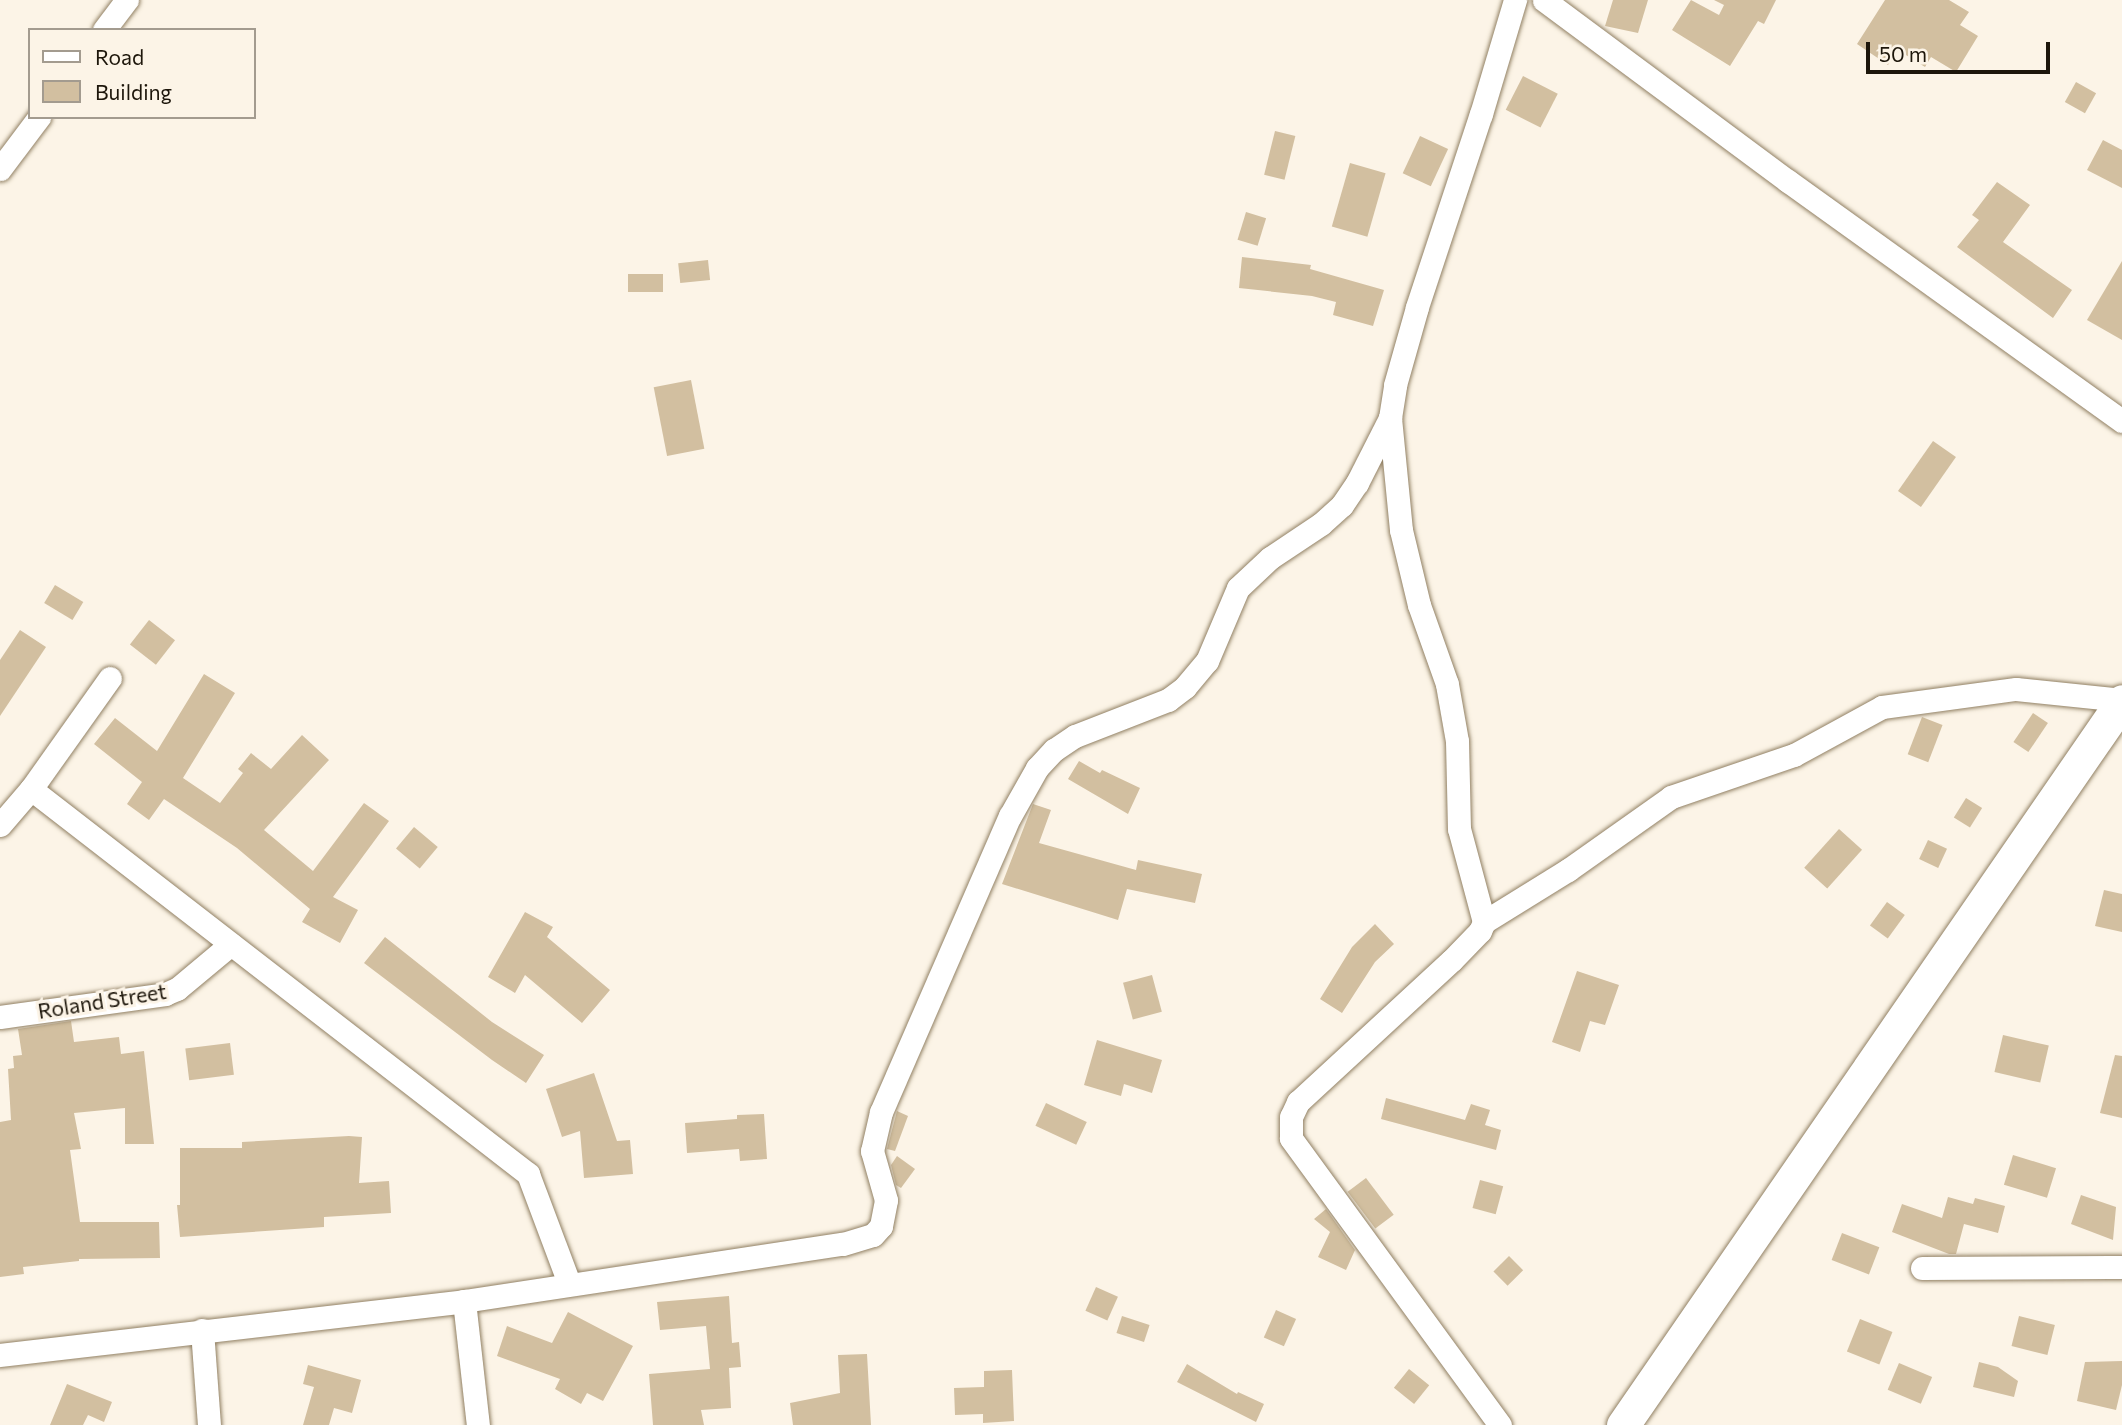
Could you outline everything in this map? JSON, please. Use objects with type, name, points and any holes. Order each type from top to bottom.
[{"type":"street","points":[[106,28],[127,0]]},
{"type":"street","points":[[1484,922],[1459,829],[1457,741],[1447,684],[1419,605],[1401,530],[1390,418],[1395,385],[1413,320],[1516,0]]},
{"type":"street","points":[[1544,0],[1788,181],[2122,421]]},
{"type":"street","points":[[0,169],[38,119]]},
{"type":"street","points":[[0,1355],[464,1301],[569,1283],[843,1244],[873,1235],[881,1226],[886,1199],[872,1151],[881,1112],[1010,816],[1037,768],[1054,750],[1075,736],[1168,700],[1185,687],[1207,661],[1238,588],[1270,558],[1321,524],[1342,505],[1357,483],[1390,418]]},
{"type":"street","points":[[0,825],[31,789],[110,678]]},
{"type":"street","points":[[1500,1425],[1291,1138],[1291,1117],[1298,1102],[1452,960],[1480,931],[1484,922],[1568,870],[1671,797],[1794,755],[1882,707],[2016,689],[2122,701],[1623,1425]]},
{"type":"street","points":[[31,789],[528,1174],[569,1283]]},
{"type":"street","name":"Roland Street","points":[[0,1017],[165,994],[177,989],[231,944]]},
{"type":"street","points":[[1922,1268],[2122,1267]]},
{"type":"street","points":[[464,1301],[478,1425]]},
{"type":"street","points":[[202,1330],[209,1425]]},
{"type":"building","points":[[1613,0],[1648,0],[1638,33],[1605,26]]},
{"type":"building","points":[[1691,0],[1719,15],[1724,5],[1714,0],[1776,0],[1764,24],[1758,21],[1730,66],[1672,30]]},
{"type":"building","points":[[1885,0],[1949,0],[1969,12],[1960,25],[1978,36],[1956,72],[1931,57],[1925,67],[1898,50],[1888,65],[1857,44]]},
{"type":"building","points":[[1523,76],[1558,94],[1540,128],[1506,110]]},
{"type":"building","points":[[2076,82],[2096,93],[2085,113],[2065,102]]},
{"type":"building","points":[[1275,131],[1295,136],[1284,180],[1264,175]]},
{"type":"building","points":[[1420,136],[1448,149],[1431,186],[1403,173]]},
{"type":"building","points":[[2103,140],[2122,150],[2122,188],[2087,170]]},
{"type":"building","points":[[1350,163],[1386,173],[1367,237],[1332,226]]},
{"type":"building","points":[[1997,182],[2030,205],[2003,242],[2072,290],[2053,318],[1957,247],[1979,220],[1972,215]]},
{"type":"building","points":[[1246,212],[1266,218],[1258,246],[1238,240]]},
{"type":"building","points":[[1242,257],[1311,265],[1310,269],[1384,290],[1373,326],[1333,315],[1336,302],[1312,296],[1239,288]]},
{"type":"building","points":[[708,260],[710,280],[680,283],[678,263]]},
{"type":"building","points":[[2122,261],[2122,340],[2087,320]]},
{"type":"building","points":[[628,274],[663,274],[663,292],[628,292]]},
{"type":"building","points":[[691,380],[704,449],[667,456],[654,387]]},
{"type":"building","points":[[1933,441],[1956,457],[1921,507],[1898,491]]},
{"type":"building","points":[[55,585],[83,602],[72,620],[44,603]]},
{"type":"building","points":[[149,620],[175,640],[156,665],[130,644]]},
{"type":"building","points":[[20,630],[46,647],[0,716],[0,660]]},
{"type":"building","points":[[204,674],[235,693],[183,778],[220,803],[243,773],[238,769],[251,753],[271,769],[302,735],[329,760],[264,830],[313,871],[364,803],[389,821],[333,897],[358,910],[340,943],[302,922],[310,909],[237,848],[164,799],[149,820],[127,804],[142,782],[94,744],[115,718],[157,751]]},
{"type":"building","points":[[2033,713],[2048,723],[2028,752],[2013,742]]},
{"type":"building","points":[[1922,717],[1943,725],[1928,762],[1908,754]]},
{"type":"building","points":[[1079,761],[1100,773],[1102,770],[1140,788],[1128,814],[1068,779]]},
{"type":"building","points":[[1966,798],[1982,808],[1970,828],[1954,818]]},
{"type":"building","points":[[1033,804],[1051,810],[1039,843],[1136,870],[1138,860],[1202,874],[1195,903],[1127,889],[1118,920],[1002,884]]},
{"type":"building","points":[[414,827],[438,847],[420,868],[396,848]]},
{"type":"building","points":[[1839,829],[1862,850],[1827,888],[1804,868]]},
{"type":"building","points":[[1928,840],[1947,849],[1938,868],[1919,859]]},
{"type":"building","points":[[2104,890],[2122,894],[2122,932],[2095,926]]},
{"type":"building","points":[[1887,902],[1905,915],[1888,938],[1870,925]]},
{"type":"building","points":[[525,912],[553,927],[547,937],[610,990],[582,1023],[525,975],[515,993],[488,977]]},
{"type":"building","points":[[1375,924],[1394,944],[1375,962],[1342,1013],[1320,999],[1352,947]]},
{"type":"building","points":[[385,937],[492,1022],[544,1055],[526,1083],[364,963]]},
{"type":"building","points":[[1577,971],[1619,985],[1605,1025],[1590,1021],[1580,1052],[1552,1042]]},
{"type":"building","points":[[1152,975],[1162,1012],[1133,1019],[1123,983]]},
{"type":"building","points":[[71,1021],[74,1042],[119,1037],[121,1054],[144,1051],[154,1144],[125,1144],[125,1108],[74,1113],[81,1149],[70,1150],[80,1222],[159,1222],[160,1258],[79,1259],[23,1267],[24,1274],[0,1277],[0,1122],[11,1120],[8,1069],[14,1068],[13,1056],[22,1055],[18,1029]]},
{"type":"building","points":[[2003,1035],[2049,1046],[2040,1083],[1994,1072]]},
{"type":"building","points":[[1097,1040],[1162,1060],[1152,1093],[1124,1084],[1121,1096],[1084,1085]]},
{"type":"building","points":[[230,1043],[234,1075],[189,1080],[185,1048]]},
{"type":"building","points":[[2115,1055],[2122,1056],[2122,1118],[2100,1113]]},
{"type":"building","points":[[594,1073],[617,1141],[630,1140],[633,1174],[584,1178],[580,1131],[562,1137],[546,1089]]},
{"type":"building","points":[[1386,1098],[1465,1120],[1471,1104],[1490,1110],[1485,1125],[1501,1130],[1496,1150],[1381,1119]]},
{"type":"building","points":[[1046,1103],[1087,1122],[1076,1145],[1035,1126]]},
{"type":"building","points":[[897,1111],[908,1116],[895,1151],[887,1149]]},
{"type":"building","points":[[764,1114],[767,1159],[740,1161],[739,1149],[687,1153],[685,1123]]},
{"type":"building","points":[[362,1137],[359,1183],[389,1181],[391,1213],[324,1217],[324,1227],[180,1237],[177,1205],[180,1205],[180,1148],[242,1148],[242,1142]]},
{"type":"building","points":[[2013,1155],[2056,1168],[2047,1198],[2004,1185]]},
{"type":"building","points":[[897,1156],[915,1169],[901,1188],[896,1185],[891,1165]]},
{"type":"building","points":[[1366,1178],[1394,1215],[1375,1229],[1348,1192]]},
{"type":"building","points":[[1480,1180],[1503,1186],[1496,1214],[1472,1208]]},
{"type":"building","points":[[2081,1195],[2116,1207],[2113,1240],[2071,1224]]},
{"type":"building","points":[[1948,1197],[1973,1204],[1975,1198],[2005,1206],[1998,1233],[1964,1224],[1956,1254],[1949,1254],[1892,1232],[1902,1204],[1942,1218]]},
{"type":"building","points":[[1326,1209],[1355,1250],[1346,1270],[1318,1257],[1330,1232],[1314,1219]]},
{"type":"building","points":[[1842,1233],[1879,1247],[1869,1274],[1832,1260]]},
{"type":"building","points":[[1509,1256],[1523,1270],[1508,1286],[1493,1272]]},
{"type":"building","points":[[1096,1287],[1118,1297],[1107,1321],[1085,1311]]},
{"type":"building","points":[[729,1296],[732,1343],[739,1342],[741,1367],[729,1368],[731,1408],[701,1410],[704,1425],[653,1425],[649,1374],[710,1369],[706,1326],[660,1330],[657,1302]]},
{"type":"building","points":[[1276,1310],[1296,1319],[1284,1346],[1264,1337]]},
{"type":"building","points":[[568,1312],[633,1346],[603,1401],[587,1393],[581,1404],[555,1389],[560,1379],[497,1356],[507,1326],[552,1343]]},
{"type":"building","points":[[1122,1316],[1150,1325],[1144,1342],[1116,1333]]},
{"type":"building","points":[[2019,1316],[2055,1325],[2047,1355],[2012,1346]]},
{"type":"building","points":[[1860,1319],[1892,1332],[1879,1365],[1847,1351]]},
{"type":"building","points":[[867,1354],[871,1425],[793,1425],[790,1403],[840,1393],[838,1355]]},
{"type":"building","points":[[2122,1361],[2122,1385],[2116,1410],[2077,1401],[2085,1362]]},
{"type":"building","points":[[1979,1362],[1998,1367],[2018,1381],[2014,1397],[1973,1387]]},
{"type":"building","points":[[1899,1363],[1932,1377],[1921,1404],[1888,1390]]},
{"type":"building","points":[[1187,1364],[1237,1394],[1238,1392],[1264,1404],[1256,1422],[1177,1382]]},
{"type":"building","points":[[308,1365],[361,1380],[352,1413],[334,1408],[329,1425],[303,1425],[314,1387],[303,1384]]},
{"type":"building","points":[[1409,1369],[1429,1385],[1414,1404],[1394,1388]]},
{"type":"building","points":[[1012,1370],[1014,1421],[983,1423],[983,1414],[955,1415],[954,1388],[984,1387],[984,1371]]},
{"type":"building","points":[[67,1384],[112,1402],[104,1422],[88,1415],[83,1425],[50,1425]]}]
